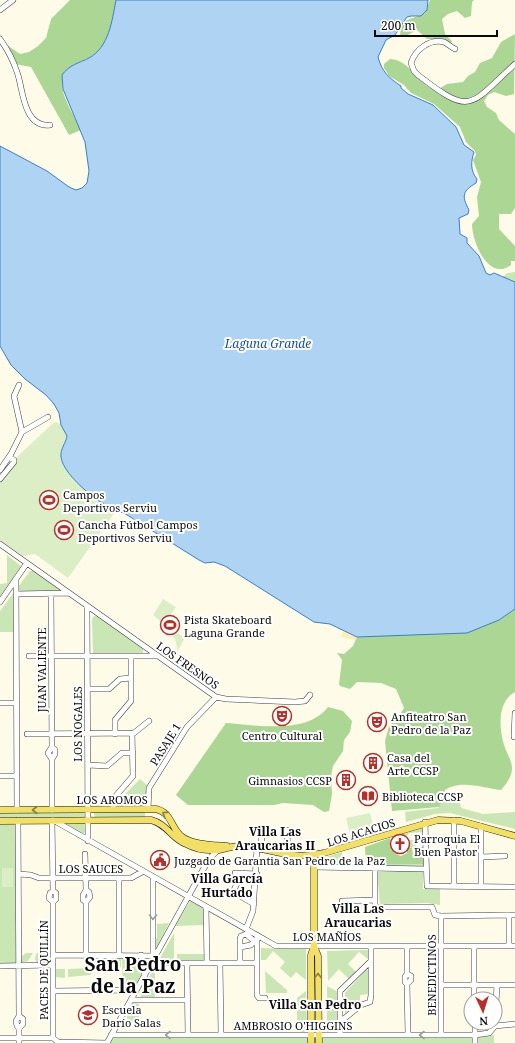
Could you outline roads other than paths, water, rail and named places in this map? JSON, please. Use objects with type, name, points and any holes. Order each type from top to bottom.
[{"type":"main road","points":[[148,809],[148,820]]},
{"type":"main road","name":"LOS AROMOS","points":[[0,810],[159,810],[167,814],[179,833],[185,838],[209,844],[233,846]]},
{"type":"main road","name":"LOS AROMOS","points":[[0,820],[148,820],[163,825],[180,841],[187,845],[218,850]]},
{"type":"main road","name":"LOS ACACIOS","points":[[218,850],[233,846],[259,849],[288,856],[314,856],[426,822],[438,820],[454,820],[515,836]]},
{"type":"main road","points":[[312,1043],[311,955],[314,946],[314,856]]},
{"type":"main road","points":[[314,946],[318,957],[319,1043]]},
{"type":"street","points":[[0,10],[13,0]]},
{"type":"street","points":[[0,39],[15,66],[25,106],[36,121],[42,125],[50,125]]},
{"type":"street","points":[[455,49],[443,42],[436,41],[428,44],[418,51],[411,62],[414,71],[418,75],[455,101],[465,103],[476,99],[515,64]]},
{"type":"street","points":[[19,384],[14,396],[22,432]]},
{"type":"street","points":[[0,470],[3,462],[9,457],[22,432],[48,417]]},
{"type":"street","points":[[0,480],[14,462],[14,460],[9,457]]},
{"type":"street","name":"LOS FRESNOS","points":[[0,544],[216,697],[226,699],[295,702],[305,701],[310,696]]},
{"type":"street","points":[[0,602],[27,563]]},
{"type":"street","points":[[16,579],[17,810]]},
{"type":"street","points":[[16,594],[70,594]]},
{"type":"street","name":"JUAN VALIENTE","points":[[51,594],[52,747],[48,753],[52,759],[52,810]]},
{"type":"street","name":"LOS NOGALES","points":[[87,606],[88,841]]},
{"type":"street","points":[[29,656],[158,656]]},
{"type":"street","points":[[115,734],[115,720],[131,701],[131,656]]},
{"type":"street","points":[[87,689],[109,689],[120,679],[131,678]]},
{"type":"street","name":"PASAJE 1","points":[[148,809],[148,792],[150,786],[187,727],[216,697]]},
{"type":"street","points":[[0,703],[17,703]]},
{"type":"street","points":[[514,737],[515,713]]},
{"type":"street","points":[[27,734],[132,734],[138,732],[149,721]]},
{"type":"street","points":[[113,810],[114,798],[132,778],[132,734]]},
{"type":"street","points":[[88,765],[107,766],[120,755],[132,753]]},
{"type":"street","points":[[0,776],[17,776]]},
{"type":"street","points":[[18,820],[19,1016],[16,1021],[16,1026],[19,1028],[19,1041]]},
{"type":"street","name":"LOS MAÑÍOS","points":[[52,820],[142,872],[257,936],[278,946],[512,946]]},
{"type":"street","name":"PACES DE QUILLÍN","points":[[52,820],[53,890],[56,894],[56,901],[53,902],[53,1038]]},
{"type":"street","points":[[454,820],[454,887]]},
{"type":"street","points":[[426,822],[427,886],[515,887]]},
{"type":"street","points":[[481,826],[481,887]]},
{"type":"street","points":[[287,830],[288,856]]},
{"type":"street","points":[[246,929],[252,915],[254,904],[262,831]]},
{"type":"street","points":[[0,1038],[19,1041],[53,1038],[58,1043],[107,1043],[209,859],[218,850]]},
{"type":"street","points":[[85,854],[86,890],[82,895],[83,900],[86,902],[86,955]]},
{"type":"street","points":[[481,856],[506,856]]},
{"type":"street","points":[[314,867],[426,869]]},
{"type":"street","points":[[374,868],[375,900],[377,907],[432,907],[435,915],[441,916],[512,915],[512,946]]},
{"type":"street","name":"LOS SAUCES","points":[[19,874],[31,875],[38,878],[133,878],[142,872]]},
{"type":"street","points":[[235,873],[257,874]]},
{"type":"street","points":[[242,873],[233,892],[254,904]]},
{"type":"street","points":[[119,878],[119,956]]},
{"type":"street","points":[[153,878],[154,956]]},
{"type":"street","points":[[342,900],[375,900]]},
{"type":"street","points":[[206,907],[207,963]]},
{"type":"street","name":"BENEDICTINOS","points":[[441,916],[441,1035]]},
{"type":"street","points":[[240,963],[240,939],[243,934],[250,936],[255,942]]},
{"type":"street","points":[[257,936],[255,942],[258,996],[260,998],[265,998]]},
{"type":"street","points":[[240,947],[250,946],[255,942]]},
{"type":"street","points":[[340,1022],[361,1005],[370,1002],[371,946]]},
{"type":"street","points":[[407,946],[407,974],[411,976],[411,980],[408,984],[408,1035]]},
{"type":"street","points":[[474,946],[474,991]]},
{"type":"street","points":[[53,955],[154,956]]},
{"type":"street","points":[[141,956],[145,975]]},
{"type":"street","points":[[340,1035],[340,991],[371,961]]},
{"type":"street","points":[[151,963],[257,963]]},
{"type":"street","points":[[187,963],[188,1035]]},
{"type":"street","points":[[220,963],[221,1035]]},
{"type":"street","points":[[0,966],[53,965]]},
{"type":"street","points":[[441,985],[515,985]]},
{"type":"street","points":[[497,985],[497,991]]},
{"type":"street","points":[[53,991],[136,990]]},
{"type":"street","points":[[131,1000],[187,1000]]},
{"type":"street","points":[[503,1023],[515,1024]]},
{"type":"street","points":[[475,1031],[475,1043]]},
{"type":"street","name":"AMBROSIO O'HIGGINS","points":[[111,1035],[441,1035],[489,1033],[490,1031]]},
{"type":"water","name":"Laguna Grande","points":[[116,0],[428,0],[427,10],[421,16],[407,17],[395,35],[386,40],[378,57],[384,71],[401,86],[401,88],[408,94],[433,105],[456,127],[464,145],[474,152],[472,166],[473,173],[477,179],[476,183],[468,188],[464,197],[469,210],[468,214],[459,218],[460,234],[467,238],[467,243],[479,256],[486,273],[490,275],[494,273],[515,282],[515,609],[499,620],[467,633],[357,637],[330,624],[314,622],[225,566],[214,562],[205,563],[199,560],[124,513],[106,506],[86,491],[69,473],[64,465],[61,454],[67,436],[61,425],[59,413],[54,404],[46,395],[25,379],[11,365],[0,346],[0,146],[47,171],[69,187],[76,190],[82,188],[87,183],[89,171],[85,142],[63,89],[62,75],[71,67],[96,53],[101,47],[108,33]]},
{"type":"place","name":"Campos Deportivos Serviu","points":[[49,500]]},
{"type":"place","name":"Cancha Fútbol Campos Deportivos Serviu","points":[[64,530]]},
{"type":"place","name":"Pista Skateboard Laguna Grande","points":[[170,625]]},
{"type":"place","name":"Centro Cultural","points":[[282,716]]},
{"type":"place","name":"Anfiteatro San Pedro de la Paz","points":[[377,722]]},
{"type":"place","name":"Casa del Arte CCSP","points":[[373,763]]},
{"type":"place","name":"Gimnasios CCSP","points":[[346,780]]},
{"type":"place","name":"Biblioteca CCSP","points":[[368,796]]},
{"type":"place","name":"Parroquia El Buen Pastor","points":[[400,844]]},
{"type":"place","name":"Juzgado de Garantia San Pedro de la Paz","points":[[160,860]]},
{"type":"place","name":"Escuela Darío Salas","points":[[88,1015]]},
{"type":"district","name":"Villa Las Araucarias II","points":[[275,838]]},
{"type":"district","name":"Villa García Hurtado","points":[[227,885]]},
{"type":"district","name":"Villa Las Araucarias","points":[[358,915]]},
{"type":"district","name":"San Pedro de la Paz","points":[[133,975]]},
{"type":"district","name":"Villa San Pedro","points":[[315,1004]]}]
